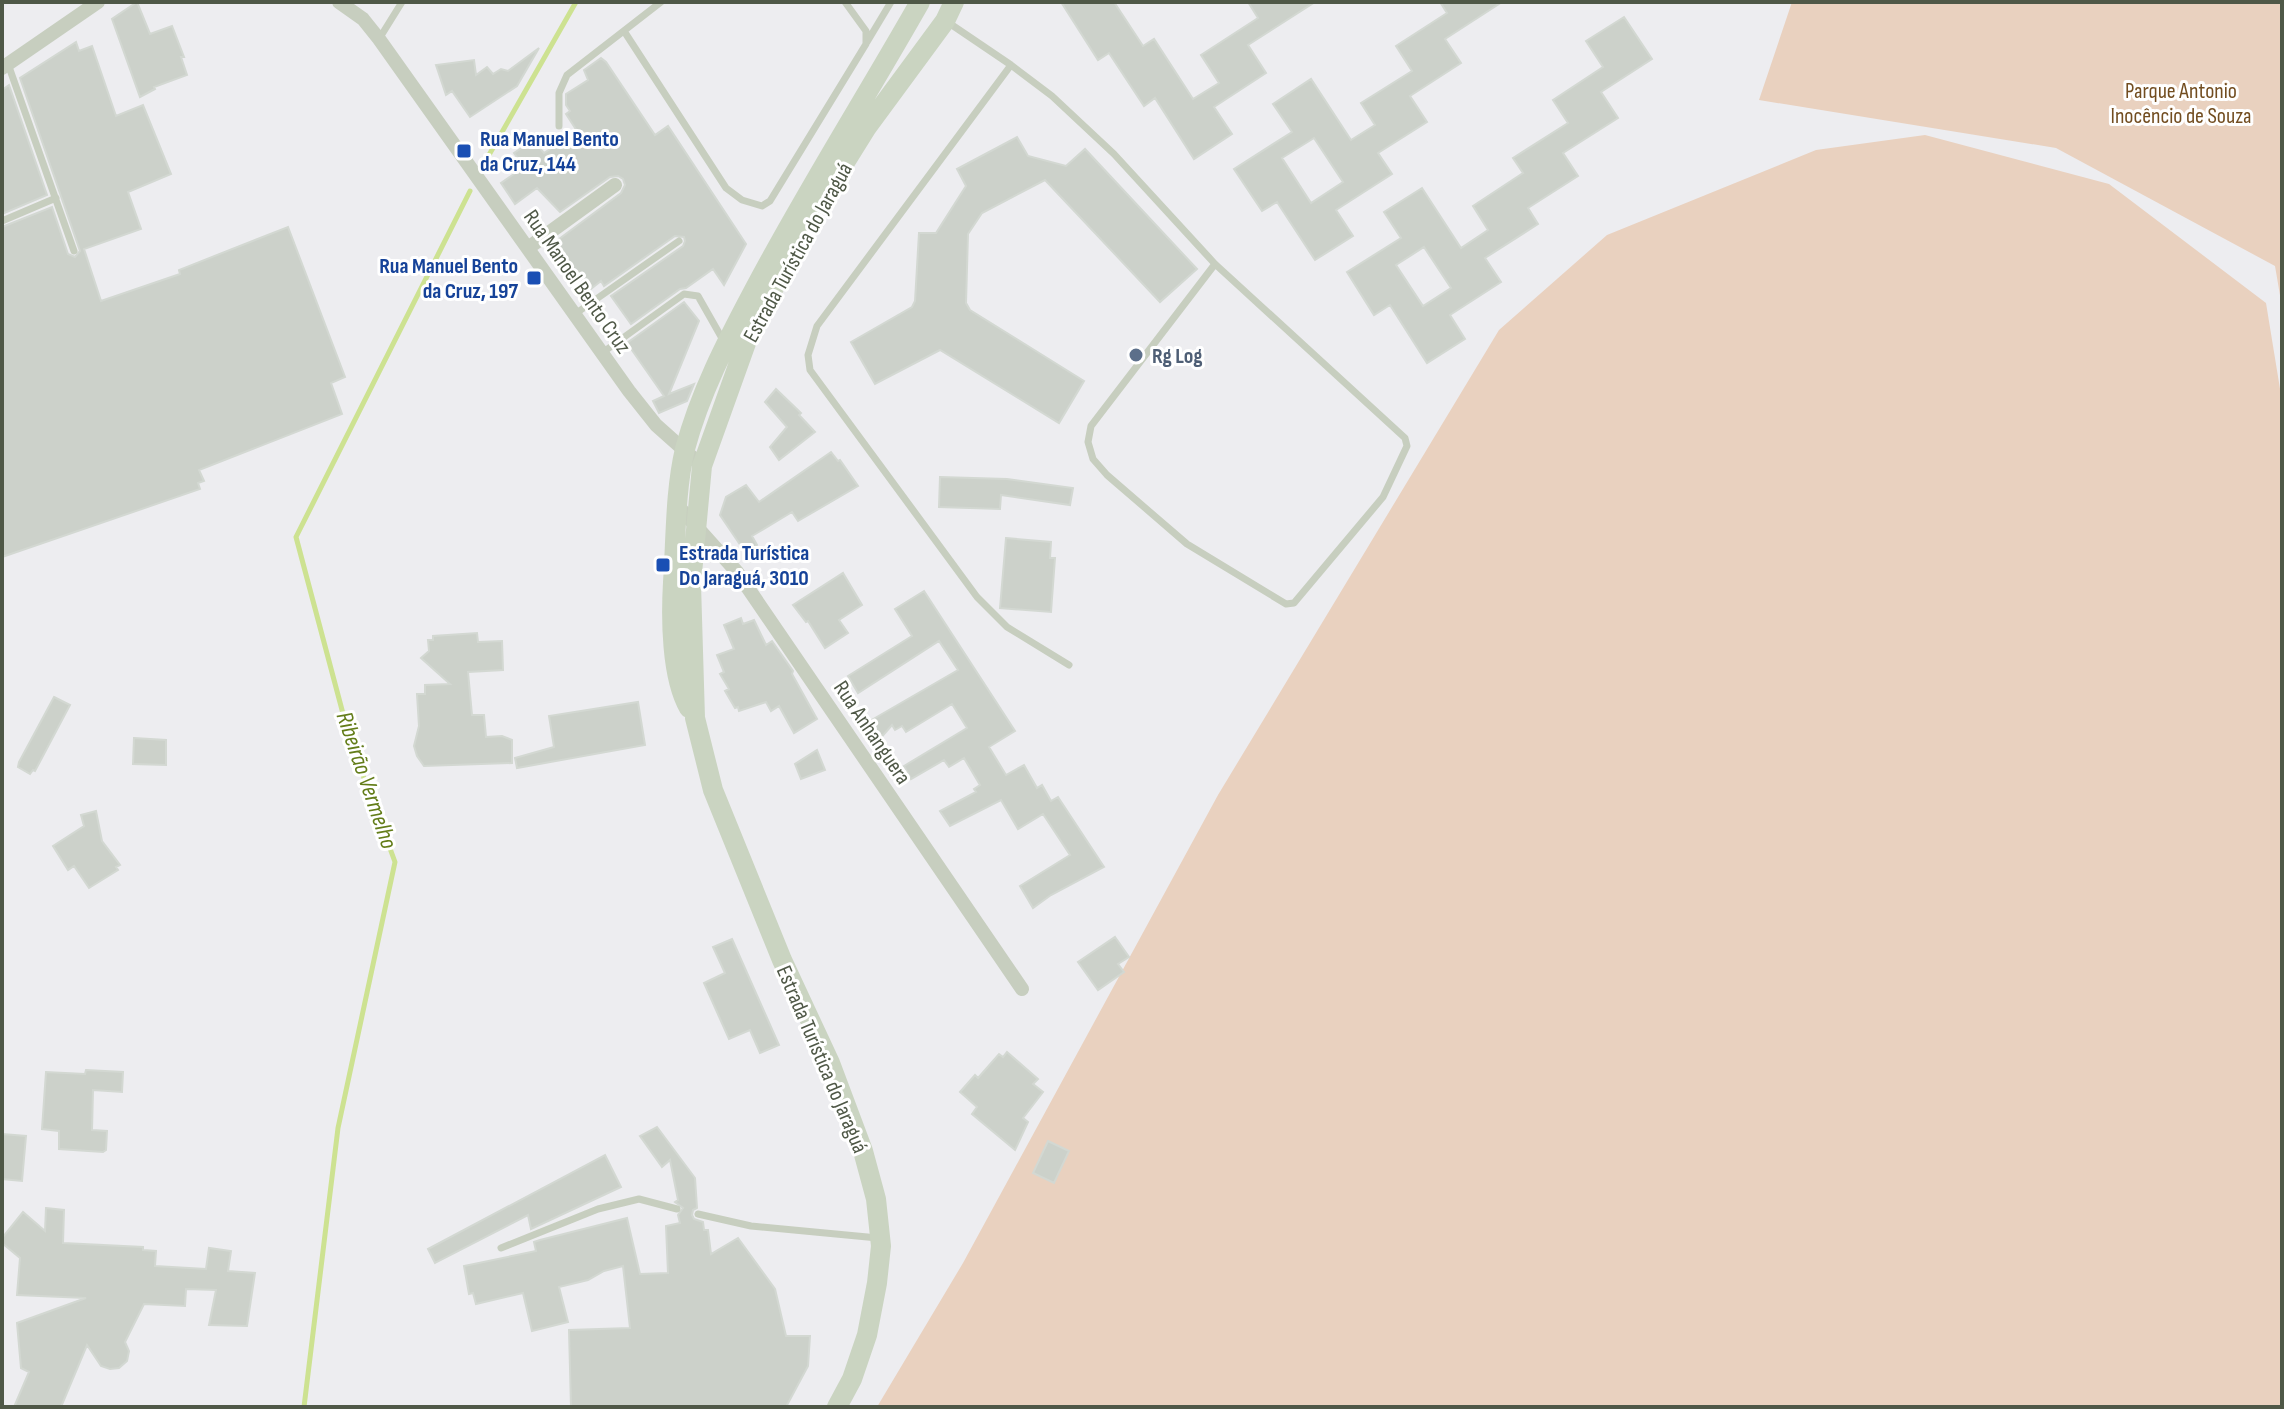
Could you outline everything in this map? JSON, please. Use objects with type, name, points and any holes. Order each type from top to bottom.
[{"type":"main road","points":[[921,2],[949,11]]},
{"type":"main road","name":"Estrada Turística do Jaraguá","points":[[695,718],[679,682],[672,605],[685,450],[705,389],[725,345],[792,221],[921,2]]},
{"type":"main road","name":"Estrada Turística do Jaraguá","points":[[837,1407],[852,1379],[867,1335],[877,1283],[880,1238],[876,1199],[863,1151],[830,1063],[782,960],[713,790],[695,718],[690,630],[696,523],[702,466],[750,332],[806,227],[867,127],[949,11]]},
{"type":"street","points":[[5,66],[98,2]]},
{"type":"street","name":"Rua Manoel Bento Cruz","points":[[339,2],[363,19],[379,39],[656,425],[702,466]]},
{"type":"street","points":[[528,248],[615,185]]},
{"type":"street","name":"Rua Anhanguera","points":[[678,506],[737,572],[1022,989]]},
{"type":"lane","points":[[379,39],[402,2]]},
{"type":"lane","points":[[559,126],[559,93],[567,75],[661,2]]},
{"type":"lane","points":[[845,2],[866,31],[866,44]]},
{"type":"lane","points":[[624,31],[726,188],[742,200],[762,206],[770,201],[891,2]]},
{"type":"lane","points":[[949,11],[1052,96],[1114,154],[1215,264],[1405,438],[1407,446],[1383,497],[1294,603],[1286,604],[1187,544],[1107,475],[1093,459],[1088,442],[1091,426],[1215,264]]},
{"type":"lane","points":[[1011,65],[817,326],[808,355],[810,370],[977,597],[1007,627],[1069,665]]},
{"type":"lane","points":[[5,66],[74,251]]},
{"type":"lane","points":[[2,221],[56,198]]},
{"type":"lane","points":[[575,314],[679,241]]},
{"type":"lane","points":[[602,353],[684,294],[698,296],[725,345]]},
{"type":"lane","points":[[501,1248],[598,1209],[639,1199],[677,1209]]},
{"type":"lane","points":[[698,1214],[751,1226],[880,1238]]},
{"type":"green space","name":"Parque Antonio Inocêncio de Souza","points":[[1792,2],[2282,2],[2282,307],[2275,266],[2056,148],[1759,100]]},
{"type":"green space","points":[[1925,135],[2109,184],[2266,303],[2282,401],[2282,1407],[877,1407],[963,1263],[1218,795],[1499,330],[1607,235],[1816,150]]},
{"type":"building","points":[[137,2],[150,34],[172,26],[184,57],[181,57],[187,75],[154,87],[140,97],[112,19]]},
{"type":"building","points":[[1061,2],[1114,2],[1143,46],[1154,39],[1193,99],[1219,83],[1201,55],[1258,18],[1248,2],[1315,2],[1248,45],[1266,73],[1214,107],[1232,134],[1194,159],[1155,98],[1144,106],[1109,53],[1098,60]]},
{"type":"building","points":[[1440,2],[1502,2],[1445,39],[1461,63],[1410,96],[1427,122],[1378,153],[1392,174],[1336,210],[1353,236],[1315,260],[1277,202],[1262,211],[1234,169],[1292,132],[1273,104],[1311,79],[1351,140],[1375,125],[1361,103],[1412,71],[1396,46],[1447,13]],"holes":[[[1314,138],[1343,182],[1311,203],[1282,158]]]},
{"type":"building","points":[[1624,17],[1652,59],[1601,92],[1618,118],[1563,153],[1578,176],[1528,208],[1538,224],[1485,258],[1501,282],[1450,315],[1465,339],[1427,363],[1390,305],[1374,315],[1347,272],[1401,238],[1384,212],[1422,188],[1461,248],[1488,230],[1473,206],[1523,173],[1513,158],[1568,123],[1553,100],[1603,67],[1586,41]],"holes":[[[1424,247],[1451,288],[1423,306],[1396,265]]]},
{"type":"building","points":[[76,42],[79,51],[92,46],[116,116],[143,105],[171,174],[128,192],[141,229],[84,249],[101,301],[180,274],[179,270],[288,227],[345,377],[331,383],[342,414],[199,470],[204,481],[198,483],[200,489],[2,557],[2,227],[52,207],[68,254],[75,257],[80,251],[20,78]]},
{"type":"building","points":[[539,48],[517,86],[470,117],[452,91],[446,95],[436,65],[474,60],[476,75],[487,67],[493,74],[501,69],[508,71]]},
{"type":"building","points":[[601,58],[655,135],[668,126],[746,244],[724,285],[713,269],[631,324],[611,296],[683,246],[684,237],[675,236],[604,286],[601,281],[587,292],[555,242],[621,193],[625,185],[623,179],[610,177],[560,212],[537,188],[515,204],[501,183],[524,167],[514,153],[533,140],[544,153],[577,131],[566,114],[570,111],[566,105],[566,94],[588,80],[584,70]]},
{"type":"building","points":[[9,85],[47,195],[2,214],[2,90]]},
{"type":"building","points":[[1017,137],[1028,156],[1066,166],[1085,149],[1197,269],[1160,302],[1045,180],[982,213],[968,234],[966,303],[970,310],[1084,381],[1059,423],[940,350],[875,384],[851,342],[912,307],[915,301],[919,233],[936,233],[966,186],[957,169]]},
{"type":"building","points":[[684,302],[699,321],[669,394],[694,384],[687,401],[659,413],[653,401],[664,396],[627,343]]},
{"type":"building","points":[[776,389],[815,432],[779,460],[770,447],[787,427],[765,402]]},
{"type":"building","points":[[831,452],[858,486],[798,521],[792,512],[752,536],[757,545],[745,552],[720,515],[726,497],[746,485],[759,502]]},
{"type":"building","points":[[940,477],[1007,479],[1073,488],[1070,505],[1001,495],[1000,509],[939,507]]},
{"type":"building","points":[[1006,538],[1051,542],[1050,558],[1055,558],[1051,612],[1000,608]]},
{"type":"building","points":[[843,573],[862,605],[839,620],[848,633],[825,648],[808,621],[793,605]]},
{"type":"building","points":[[924,591],[1015,731],[989,747],[1006,775],[1024,765],[1037,788],[1042,785],[1051,801],[1058,797],[1104,867],[1033,908],[1020,886],[1070,855],[1043,814],[1018,829],[1001,800],[950,826],[940,811],[976,792],[974,789],[980,785],[964,758],[949,767],[944,760],[911,779],[904,766],[967,728],[952,704],[906,732],[902,726],[895,730],[892,725],[879,740],[870,735],[863,725],[958,670],[939,641],[858,693],[848,676],[912,636],[895,609]]},
{"type":"building","points":[[741,618],[743,624],[754,620],[766,645],[772,641],[793,671],[817,719],[794,733],[779,706],[771,711],[766,702],[739,711],[725,691],[729,689],[720,674],[724,672],[717,655],[734,649],[724,625]]},
{"type":"building","points":[[477,633],[478,642],[502,641],[503,670],[468,672],[472,715],[484,715],[486,737],[502,736],[512,740],[512,763],[424,766],[414,746],[419,726],[417,694],[425,694],[425,685],[450,684],[421,658],[429,651],[428,640],[433,640],[433,636]]},
{"type":"building","points":[[54,697],[70,705],[35,771],[30,774],[18,767],[19,762]]},
{"type":"building","points":[[638,702],[645,745],[517,768],[515,758],[554,747],[549,716]]},
{"type":"building","points":[[134,738],[166,740],[166,765],[133,764]]},
{"type":"building","points":[[817,750],[825,770],[801,779],[795,764]]},
{"type":"building","points":[[96,811],[102,841],[120,865],[116,867],[118,870],[89,888],[74,866],[68,870],[53,846],[84,826],[81,815]]},
{"type":"building","points":[[1115,937],[1129,957],[1118,964],[1124,972],[1098,990],[1078,962]]},
{"type":"building","points":[[732,939],[779,1045],[760,1053],[750,1030],[729,1039],[704,983],[725,973],[713,947]]},
{"type":"building","points":[[1007,1052],[1038,1079],[1033,1084],[1043,1092],[1023,1118],[1028,1122],[1015,1150],[972,1114],[977,1107],[960,1092],[975,1075],[978,1078],[999,1054],[1003,1057]]},
{"type":"building","points":[[86,1070],[123,1072],[122,1092],[93,1090],[92,1130],[107,1131],[106,1150],[103,1152],[59,1149],[59,1131],[42,1129],[46,1072],[85,1074]]},
{"type":"building","points":[[657,1127],[695,1178],[697,1208],[692,1215],[703,1222],[704,1230],[708,1230],[711,1254],[738,1238],[775,1289],[786,1336],[810,1336],[808,1366],[786,1407],[571,1407],[569,1330],[630,1328],[623,1266],[559,1287],[568,1322],[532,1331],[523,1293],[476,1304],[473,1293],[469,1294],[464,1266],[536,1251],[534,1242],[627,1218],[640,1274],[668,1273],[666,1226],[680,1223],[678,1215],[683,1208],[675,1202],[678,1200],[670,1160],[662,1167],[640,1136]]},
{"type":"building","points":[[2,1134],[26,1136],[22,1181],[2,1179]]},
{"type":"building","points":[[1048,1141],[1069,1151],[1054,1183],[1033,1173]]},
{"type":"building","points":[[605,1155],[621,1187],[531,1229],[528,1215],[435,1263],[428,1249]]},
{"type":"building","points":[[46,1208],[64,1210],[63,1243],[143,1247],[143,1250],[156,1251],[155,1266],[206,1269],[209,1248],[231,1251],[228,1271],[255,1273],[247,1326],[209,1325],[216,1290],[186,1289],[185,1306],[144,1304],[125,1342],[129,1351],[127,1361],[119,1368],[101,1366],[87,1345],[61,1407],[14,1407],[29,1372],[21,1368],[17,1323],[86,1298],[17,1295],[20,1258],[2,1243],[2,1238],[23,1212],[45,1231]]},
{"type":"waterway","name":"Ribeirão Vermelho","points":[[485,162],[576,2]]},
{"type":"waterway","name":"Ribeirão Vermelho","points":[[304,1407],[338,1128],[395,862],[350,740],[296,537],[470,191]]},
{"type":"place","name":"Rua Manuel Bento da Cruz, 144","points":[[464,151]]},
{"type":"place","name":"Rua Manuel Bento da Cruz, 197","points":[[534,278]]},
{"type":"place","name":"Rg Log","points":[[1136,355]]},
{"type":"place","name":"Estrada Turística Do Jaraguá, 3010","points":[[663,565]]}]
